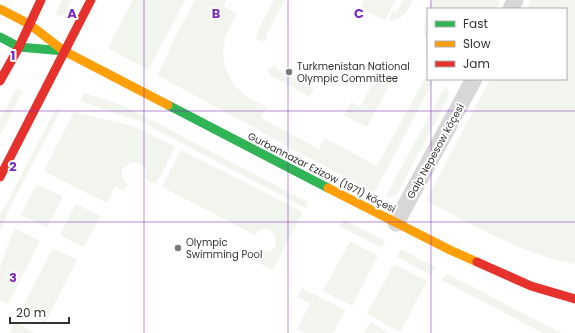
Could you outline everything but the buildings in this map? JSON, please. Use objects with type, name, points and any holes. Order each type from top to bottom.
[{"type":"street","points":[[0,81],[19,47],[41,0]]},
{"type":"street","points":[[0,177],[91,0]]},
{"type":"street","name":"Gurbannazar Ezizow (1971) köçesi","points":[[0,9],[29,24],[64,51],[450,250],[531,286],[575,299]]},
{"type":"street","name":"Gurbannazar Ezizow (1971) köçesi","points":[[0,38],[19,47],[64,51]]},
{"type":"street","name":"Gaip Nepesow köçesi","points":[[396,222],[473,80]]},
{"type":"shaded area","points":[[61,0],[71,0],[65,13],[58,16],[56,14]]},
{"type":"shaded area","points":[[133,0],[185,0],[148,70],[108,48]]},
{"type":"shaded area","points":[[195,0],[227,0],[223,6],[237,14],[225,39],[223,55],[226,70],[229,77],[239,90],[267,107],[261,118],[319,149],[325,138],[377,166],[425,78],[433,82],[374,193],[157,75],[170,50],[169,49]]},
{"type":"shaded area","points":[[274,0],[285,0],[267,33],[265,41],[256,40],[259,28]]},
{"type":"shaded area","points":[[364,0],[396,0],[385,20],[361,8]]},
{"type":"shaded area","points":[[403,0],[413,0],[404,15],[398,19],[388,21],[392,11],[396,13]]},
{"type":"shaded area","points":[[430,0],[501,0],[497,8],[428,8]]},
{"type":"shaded area","points":[[531,0],[575,0],[575,264],[536,253],[498,238],[426,201],[489,80],[567,80],[567,8],[527,8]]},
{"type":"shaded area","points":[[427,14],[427,40],[424,35]]},
{"type":"shaded area","points":[[274,65],[280,71],[314,89],[310,97],[270,75],[267,71]]},
{"type":"shaded area","points":[[379,71],[393,78],[367,127],[344,115],[351,102],[360,107]]},
{"type":"shaded area","points":[[445,86],[449,92],[446,102],[397,194],[392,197],[386,196]]},
{"type":"shaded area","points":[[17,88],[23,91],[0,136],[0,120]]},
{"type":"shaded area","points":[[84,93],[132,110],[308,202],[305,208],[142,122],[80,101]]},
{"type":"shaded area","points":[[56,108],[61,110],[11,205],[0,231],[0,216]]},
{"type":"shaded area","points":[[74,112],[140,129],[175,147],[156,184],[145,179],[146,170],[142,165],[137,163],[125,166],[122,171],[122,177],[128,184],[124,191],[115,186],[107,203],[44,171]]},
{"type":"shaded area","points":[[181,150],[303,212],[273,270],[255,261],[260,251],[269,251],[274,248],[276,243],[272,232],[267,229],[262,229],[255,235],[162,187]]},
{"type":"shaded area","points":[[37,184],[63,197],[47,228],[21,215]]},
{"type":"shaded area","points":[[76,204],[100,216],[84,247],[60,235]]},
{"type":"shaded area","points":[[343,219],[385,241],[382,248],[339,226]]},
{"type":"shaded area","points":[[14,228],[40,241],[8,304],[0,300],[0,267]]},
{"type":"shaded area","points":[[350,241],[378,256],[352,306],[323,291]]},
{"type":"shaded area","points":[[53,248],[77,260],[45,323],[21,311]]},
{"type":"shaded area","points":[[401,249],[435,267],[431,275],[397,257]]},
{"type":"shaded area","points":[[394,264],[427,281],[400,332],[367,314]]},
{"type":"shaded area","points":[[446,273],[561,333],[543,333],[442,280]]},
{"type":"shaded area","points":[[302,288],[345,310],[333,333],[305,333],[297,329],[310,304],[297,297]]},
{"type":"shaded area","points":[[15,322],[35,333],[9,333]]},
{"type":"shaded area","points":[[370,322],[390,333],[364,333]]},
{"type":"traffic: fast","points":[[0,37],[19,47],[64,51]]},
{"type":"traffic: fast","points":[[168,105],[328,188]]},
{"type":"traffic: slow","points":[[0,9],[29,24],[64,51],[168,105]]},
{"type":"traffic: slow","points":[[328,188],[450,250],[477,262]]},
{"type":"traffic: jam","points":[[0,81],[19,47],[41,0]]},
{"type":"traffic: jam","points":[[0,177],[91,0]]},
{"type":"traffic: jam","points":[[477,262],[531,286],[575,299]]},
{"type":"place","name":"Turkmenistan National Olympic Committee","points":[[289,72]]},
{"type":"place","name":"Olympic Swimming Pool","points":[[178,248]]}]
